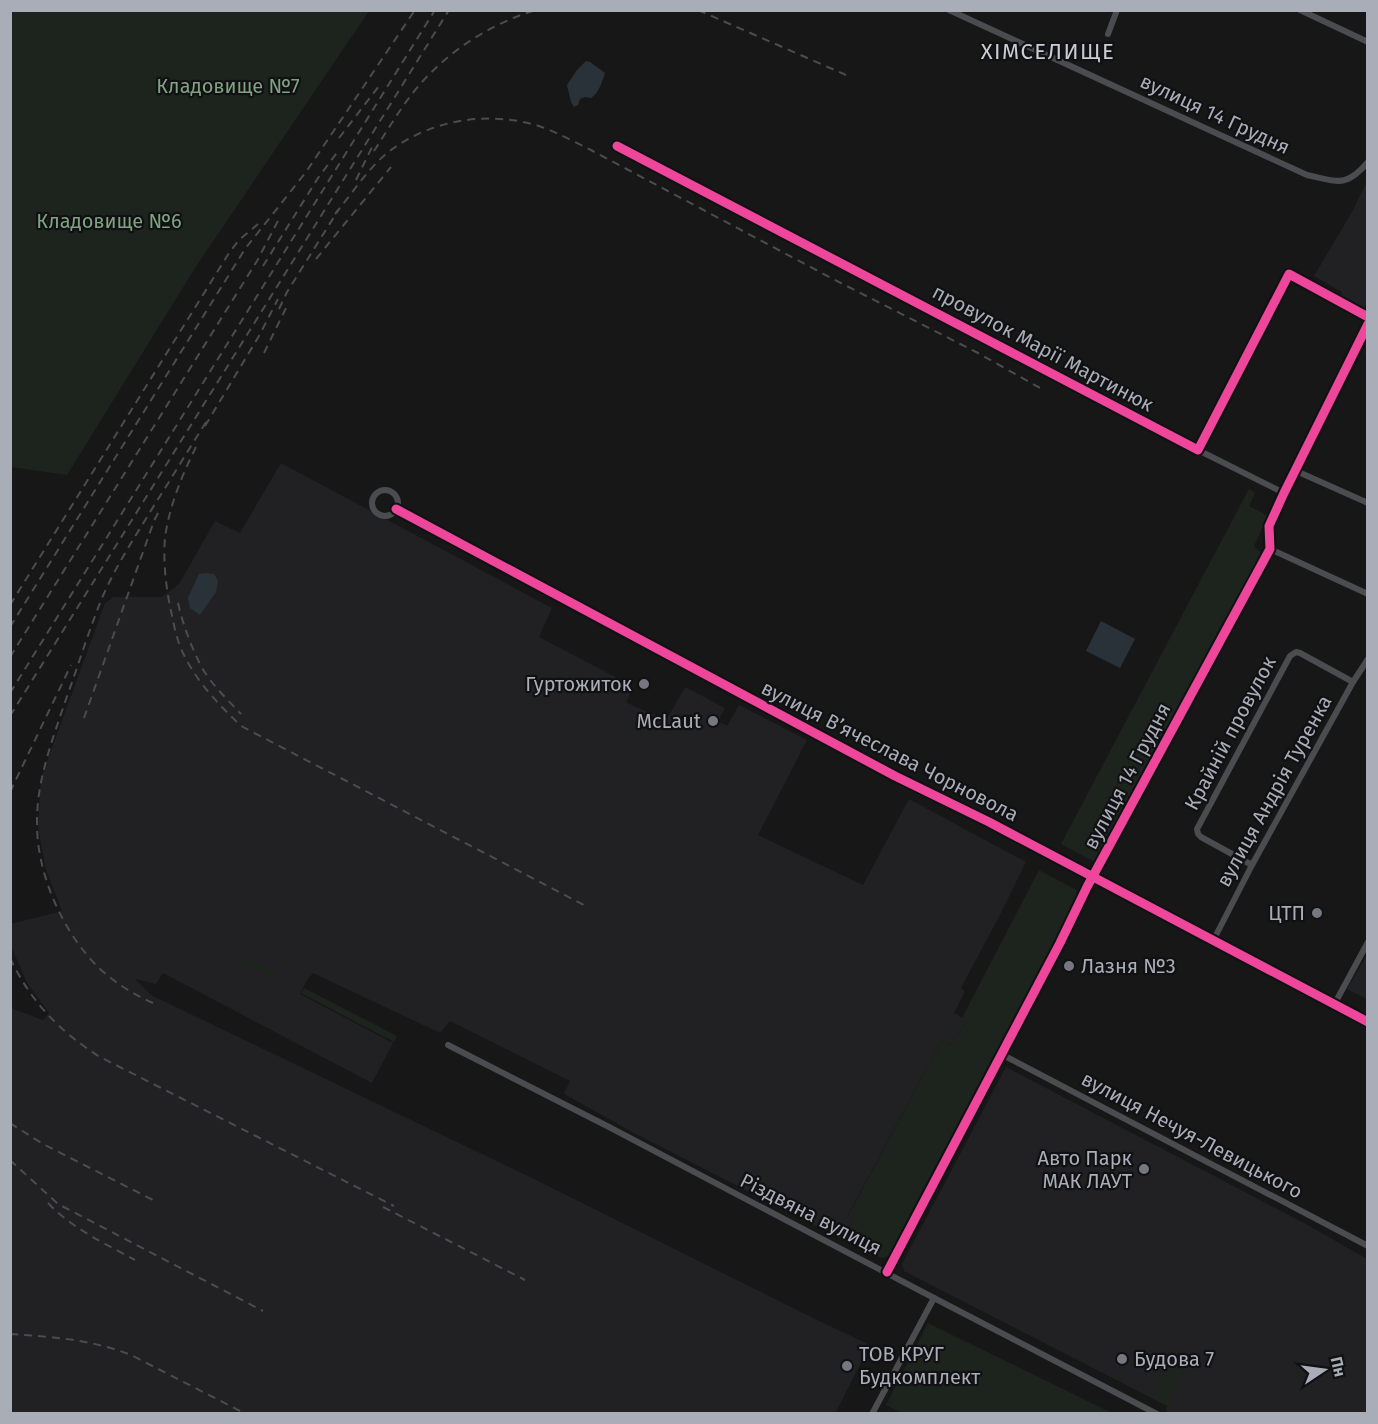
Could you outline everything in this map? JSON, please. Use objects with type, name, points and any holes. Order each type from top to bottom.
[{"type":"street","name":"вулиця 14 Грудня","points":[[949,10],[1306,175],[1342,182],[1356,176],[1368,162]]},
{"type":"street","points":[[1108,34],[1118,10]]},
{"type":"street","points":[[1299,10],[1368,42]]},
{"type":"street","name":"провулок Марії Мартинюк","points":[[616,146],[1284,493]]},
{"type":"street","points":[[1198,450],[1289,274],[1368,317]]},
{"type":"street","name":"вулиця 14 Грудня","points":[[887,1272],[1092,878],[1270,549],[1269,526],[1294,470],[1368,324]]},
{"type":"street","points":[[1294,470],[1368,503]]},
{"type":"street","name":"вулиця Вʼячеслава Чорновола","points":[[382,490],[390,490],[398,500],[396,509],[386,515],[378,513],[373,507],[373,498],[382,490]]},
{"type":"street","name":"вулиця Вʼячеслава Чорновола","points":[[396,509],[895,776],[989,822],[1368,1022]]},
{"type":"street","points":[[1270,549],[1368,594]]},
{"type":"street","name":"Крайній провулок","points":[[1252,865],[1201,837],[1197,829],[1290,656],[1300,653],[1353,681]]},
{"type":"street","name":"вулиця Андрія Туренка","points":[[1213,941],[1353,681],[1368,659]]},
{"type":"street","points":[[1334,1005],[1368,942]]},
{"type":"street","name":"Різдвяна вулиця","points":[[448,1045],[1157,1413]]},
{"type":"street","name":"вулиця Нечуя-Левицького","points":[[1001,1054],[1368,1246]]},
{"type":"street","points":[[872,1413],[934,1298]]},
{"type":"shaded area","points":[[586,61],[605,73],[594,96],[580,99],[578,105],[574,107],[567,85]]},
{"type":"shaded area","points":[[1367,181],[1368,300],[1364,309],[1341,298],[1342,292],[1314,276],[1352,212]]},
{"type":"shaded area","points":[[281,463],[552,608],[539,637],[623,681],[621,687],[631,692],[626,702],[667,719],[685,687],[725,708],[718,721],[727,726],[739,705],[807,740],[758,835],[863,885],[909,799],[1026,862],[961,988],[965,991],[954,1013],[968,1021],[950,1045],[942,1040],[848,1215],[854,1220],[843,1240],[634,1133],[566,1095],[564,1093],[570,1081],[450,1021],[440,1033],[313,973],[300,994],[393,1043],[372,1083],[163,973],[156,984],[135,979],[151,995],[534,1179],[870,1345],[836,1412],[838,1413],[11,1413],[11,1008],[43,1020],[49,1013],[27,983],[11,946],[10,924],[62,911],[46,870],[38,827],[41,778],[105,603],[113,597],[162,597],[179,584],[215,521],[240,533]]},
{"type":"shaded area","points":[[199,574],[214,574],[218,581],[216,592],[200,615],[190,608],[188,598]]},
{"type":"shaded area","points":[[1101,621],[1135,639],[1120,668],[1086,651]]},
{"type":"shaded area","points":[[1367,955],[1367,999],[1347,989]]},
{"type":"shaded area","points":[[1006,1067],[1306,1224],[1367,1259],[1367,1413],[1171,1413],[1166,1411],[1167,1406],[904,1271],[902,1264]]},
{"type":"green space","name":"Кладовище №6","points":[[11,10],[369,11],[195,268],[67,475],[11,467]]},
{"type":"green space","points":[[1249,489],[1255,493],[1249,506],[1268,516],[1254,546],[1260,552],[1258,563],[1134,795],[1128,800],[1097,863],[1061,844]]},
{"type":"green space","points":[[1039,870],[1080,892],[893,1255],[881,1258],[843,1240],[854,1220],[848,1216],[942,1040],[950,1045],[967,1022],[962,1018]]},
{"type":"green space","points":[[247,958],[279,975],[277,980],[244,963]]},
{"type":"green space","points":[[304,988],[397,1036],[394,1042],[301,993]]},
{"type":"green space","points":[[928,1323],[1112,1413],[904,1414],[886,1405]]},
{"type":"green space","points":[[1171,1361],[1186,1369],[1167,1406],[1152,1398]]},
{"type":"railway","points":[[10,627],[245,249],[306,172],[415,10]]},
{"type":"railway","points":[[10,693],[435,10]]},
{"type":"railway","points":[[10,716],[449,10]]},
{"type":"railway","points":[[374,151],[415,90],[446,59],[474,38],[504,22],[536,10]]},
{"type":"railway","points":[[698,10],[846,75]]},
{"type":"railway","points":[[339,138],[379,86]]},
{"type":"railway","points":[[335,214],[379,160],[402,142],[420,133],[459,121],[479,119],[519,121],[539,126],[589,149],[833,279],[978,353],[1040,388]]},
{"type":"railway","points":[[356,180],[374,143]]},
{"type":"railway","points":[[263,266],[318,178],[339,150]]},
{"type":"railway","points":[[316,259],[391,167]]},
{"type":"railway","points":[[279,309],[287,292],[339,209]]},
{"type":"railway","points":[[10,657],[257,261],[280,217]]},
{"type":"railway","points":[[10,605],[229,253],[239,240],[258,224]]},
{"type":"railway","points":[[205,426],[259,336],[278,299]]},
{"type":"railway","points":[[264,353],[288,304]]},
{"type":"railway","points":[[153,1003],[124,988],[99,968],[86,954],[63,920],[41,861],[38,841],[38,806],[42,776],[50,746],[106,590],[132,541],[208,419]]},
{"type":"railway","points":[[196,447],[173,503],[165,538],[165,566],[169,602],[179,645],[195,675],[209,693],[241,726],[584,905]]},
{"type":"railway","points":[[84,718],[159,511]]},
{"type":"railway","points":[[178,603],[201,666],[214,685],[241,714]]},
{"type":"railway","points":[[10,792],[71,665]]},
{"type":"railway","points":[[10,958],[37,1002],[59,1026],[100,1057],[394,1206]]},
{"type":"railway","points":[[10,1123],[43,1144],[155,1201]]},
{"type":"railway","points":[[10,1160],[58,1204],[263,1311]]},
{"type":"railway","points":[[48,1203],[78,1228],[135,1260]]},
{"type":"railway","points":[[383,1207],[525,1280]]},
{"type":"railway","points":[[10,1334],[101,1345],[131,1355],[246,1414]]},
{"type":"cycle path","points":[[617,146],[1198,450],[1289,274],[1368,317]]},
{"type":"cycle path","points":[[887,1272],[1060,943],[1087,887],[1270,549],[1269,526],[1368,324]]},
{"type":"cycle path","points":[[396,509],[895,776],[989,822],[1368,1022]]},
{"type":"place","name":"Гуртожиток","points":[[644,684]]},
{"type":"place","name":"McLaut","points":[[713,721]]},
{"type":"place","name":"ЦТП","points":[[1317,913]]},
{"type":"place","name":"Лазня №3","points":[[1069,966]]},
{"type":"place","name":"Авто Парк МАК ЛАУТ","points":[[1144,1169]]},
{"type":"place","name":"Будова 7","points":[[1122,1359]]},
{"type":"place","name":"ТОВ КРУГ Будкомплект","points":[[847,1366]]},
{"type":"district","name":"ХІМСЕЛИЩЕ","points":[[1048,51]]},
{"type":"park label","name":"Кладовище №7","points":[[228,86]]}]
